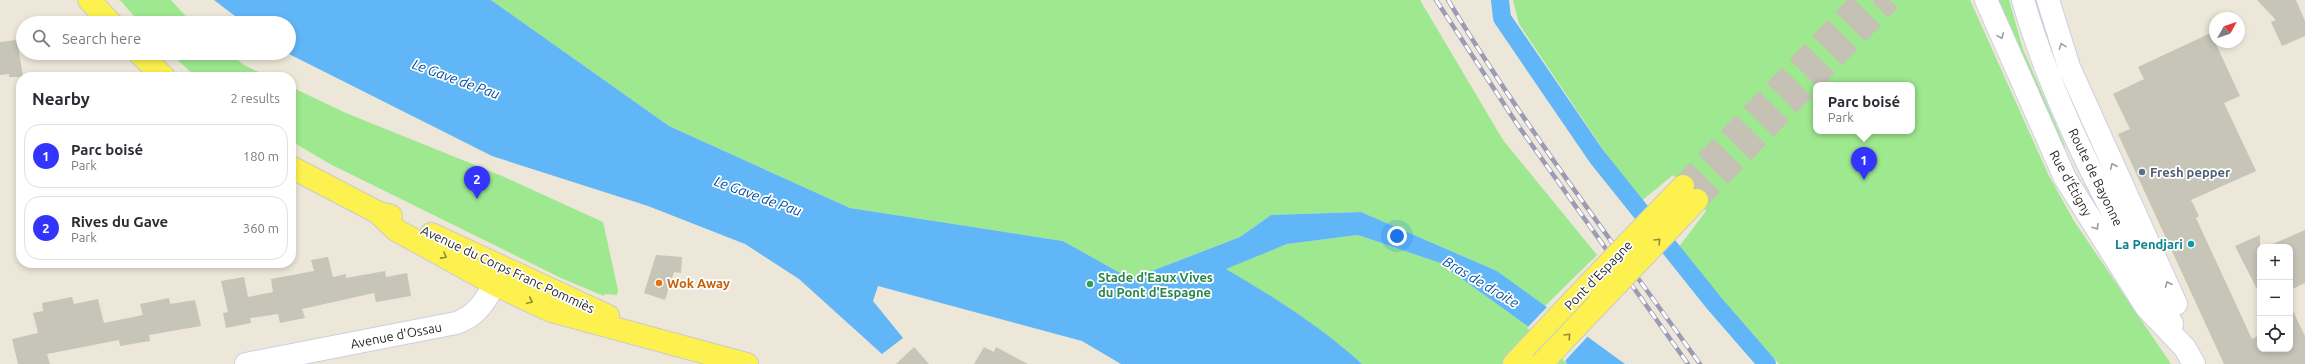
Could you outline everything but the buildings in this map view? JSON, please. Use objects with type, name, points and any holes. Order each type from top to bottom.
[{"type":"main road","points":[[89,0],[105,16]]},
{"type":"main road","points":[[95,0],[107,16]]},
{"type":"main road","points":[[146,60],[159,72]]},
{"type":"main road","name":"Avenue du Corps Franc Pommiès","points":[[296,170],[377,212],[399,219],[605,314],[637,333]]},
{"type":"main road","name":"Pont d'Espagne","points":[[1514,364],[1690,193],[1541,364]]},
{"type":"main road","name":"Avenue du Corps Franc Pommiès","points":[[377,212],[396,230],[494,284],[551,311],[637,333],[746,364]]},
{"type":"street","name":"Rue d'Étigny","points":[[1986,0],[2065,178],[2146,307],[2189,356]]},
{"type":"street","name":"Route de Bayonne","points":[[2023,0],[2046,70],[2093,174],[2189,356]]},
{"type":"street","points":[[2048,0],[2069,67],[2174,298],[2181,320],[2189,356]]},
{"type":"street","points":[[494,284],[528,279]]},
{"type":"street","name":"Avenue d'Ossau","points":[[246,364],[466,320],[479,310],[494,284]]},
{"type":"green space","points":[[120,0],[171,0],[186,16],[134,16]]},
{"type":"green space","points":[[491,0],[1420,0],[1503,140],[1597,255],[1545,306],[1497,271],[1361,212],[1271,215],[1240,237],[1131,279],[1063,241],[850,208],[669,126]]},
{"type":"green space","points":[[1513,0],[1970,0],[2048,174],[2074,221],[2171,364],[1779,364],[1678,248],[1706,211],[1673,175],[1639,203],[1519,24]]},
{"type":"green space","points":[[1996,0],[2009,0],[2023,49],[2066,148],[2061,142]]},
{"type":"green space","points":[[178,60],[238,60],[244,65],[259,72],[191,72]]},
{"type":"green space","points":[[296,89],[346,113],[502,176],[603,222],[618,290],[617,295],[605,294],[604,296],[561,278],[330,164],[296,144]]},
{"type":"green space","points":[[1358,235],[1440,263],[1562,351],[1567,364],[1362,364],[1330,337],[1296,313],[1225,269],[1287,244]]},
{"type":"water","points":[[214,0],[491,0],[669,126],[850,208],[1063,241],[1131,279],[1240,237],[1271,215],[1361,212],[1497,271],[1625,364],[1567,364],[1562,351],[1440,263],[1358,235],[1287,244],[1226,269],[1262,290],[1296,313],[1330,337],[1362,364],[1121,364],[1082,341],[878,286],[873,301],[903,338],[882,354],[799,279],[745,244],[648,206],[492,156],[296,58],[296,16],[235,16]]},
{"type":"pier","points":[[1548,306],[1589,335],[1564,362],[1560,352],[1527,328]]},
{"type":"waterway","points":[[1500,0],[1502,18],[1597,157],[1714,303],[1767,364]]},
{"type":"tunnel","points":[[1683,186],[1862,0]]},
{"type":"tunnel","points":[[1697,200],[1890,0]]},
{"type":"railway","points":[[1436,0],[1517,124],[1688,364]]},
{"type":"railway","points":[[1448,0],[1477,47],[1538,139],[1700,364]]},
{"type":"place","name":"Fresh pepper","points":[[2142,172]]},
{"type":"place","name":"Parc boisé","points":[[1864,180]]},
{"type":"place","name":"Rives du Gave","points":[[477,199]]},
{"type":"place","name":"La Pendjari","points":[[2191,244]]},
{"type":"place","name":"Wok Away","points":[[659,283]]},
{"type":"place","name":"Stade d'Eaux Vives du Pont d'Espagne","points":[[1090,284]]},
{"type":"water label","name":"Le Gave de Pau","points":[[456,79]]},
{"type":"water label","name":"Le Gave de Pau","points":[[758,196]]},
{"type":"water label","name":"Bras de droite","points":[[1481,282]]}]
